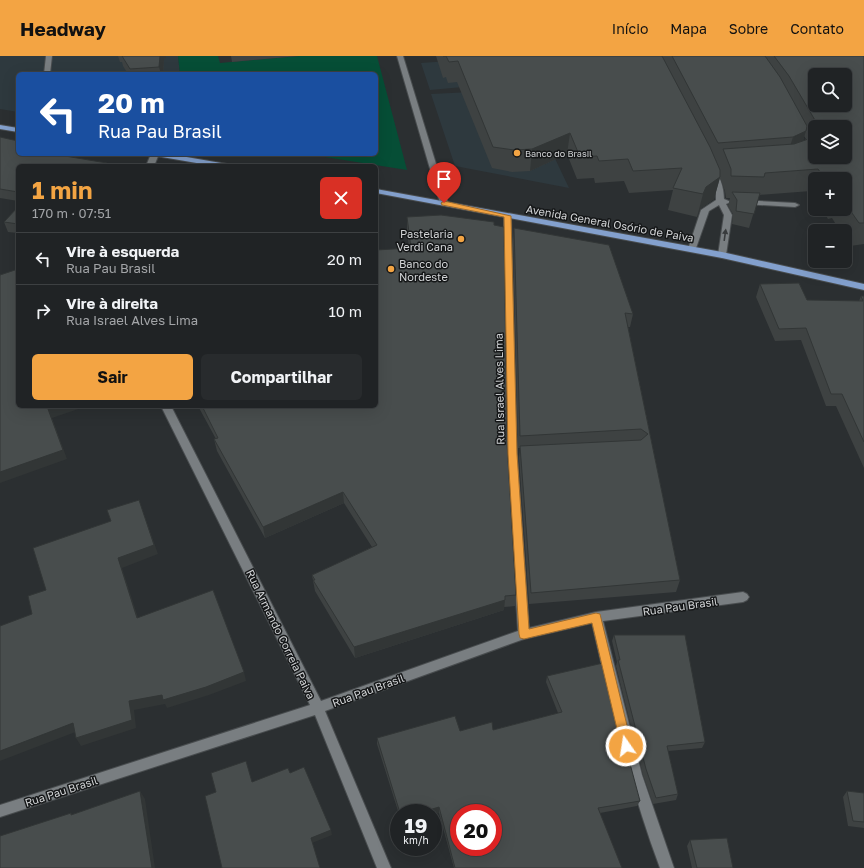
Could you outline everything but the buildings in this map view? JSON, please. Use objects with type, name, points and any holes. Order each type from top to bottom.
[{"type":"main road","points":[[0,127],[16,129]]},
{"type":"main road","points":[[168,156],[214,164]]},
{"type":"main road","name":"Avenida General Osório de Paiva","points":[[378,192],[444,203],[507,216],[692,249],[864,287]]},
{"type":"main road","name":"Avenida General Osório de Paiva","points":[[839,282],[864,281]]},
{"type":"street","points":[[47,72],[49,56]]},
{"type":"street","points":[[400,56],[444,203]]},
{"type":"street","points":[[718,168],[710,168],[720,192],[720,201],[728,215],[722,255]]},
{"type":"street","points":[[692,249],[705,210],[720,201],[795,205]]},
{"type":"street","name":"Rua Israel Alves Lima","points":[[507,216],[524,634]]},
{"type":"street","name":"Rua Armando Correia Paiva","points":[[167,408],[318,708],[384,868]]},
{"type":"street","name":"Rua Pau Brasil","points":[[0,811],[318,708],[524,634],[596,617],[743,597]]},
{"type":"street","points":[[596,617],[630,760],[653,833],[667,868]]},
{"type":"shaded area","points":[[0,56],[178,56],[180,72],[16,72],[16,112],[0,109]]},
{"type":"shaded area","points":[[519,56],[539,80],[430,90],[421,63]]},
{"type":"shaded area","points":[[472,92],[530,106],[569,188],[455,166],[431,94]]},
{"type":"green space","points":[[178,56],[218,56],[220,63],[299,56],[377,56],[407,170],[378,165],[378,164],[319,156],[378,156],[378,72],[180,72]]},
{"type":"place","name":"Banco do Brasil","points":[[517,153]]},
{"type":"place","name":"Pastelaria Verdi Cana","points":[[461,239]]},
{"type":"place","name":"Banco do Nordeste","points":[[391,269]]},
{"type":"route","points":[[444,203],[507,216],[512,454],[524,634],[596,617],[626,746]]}]
